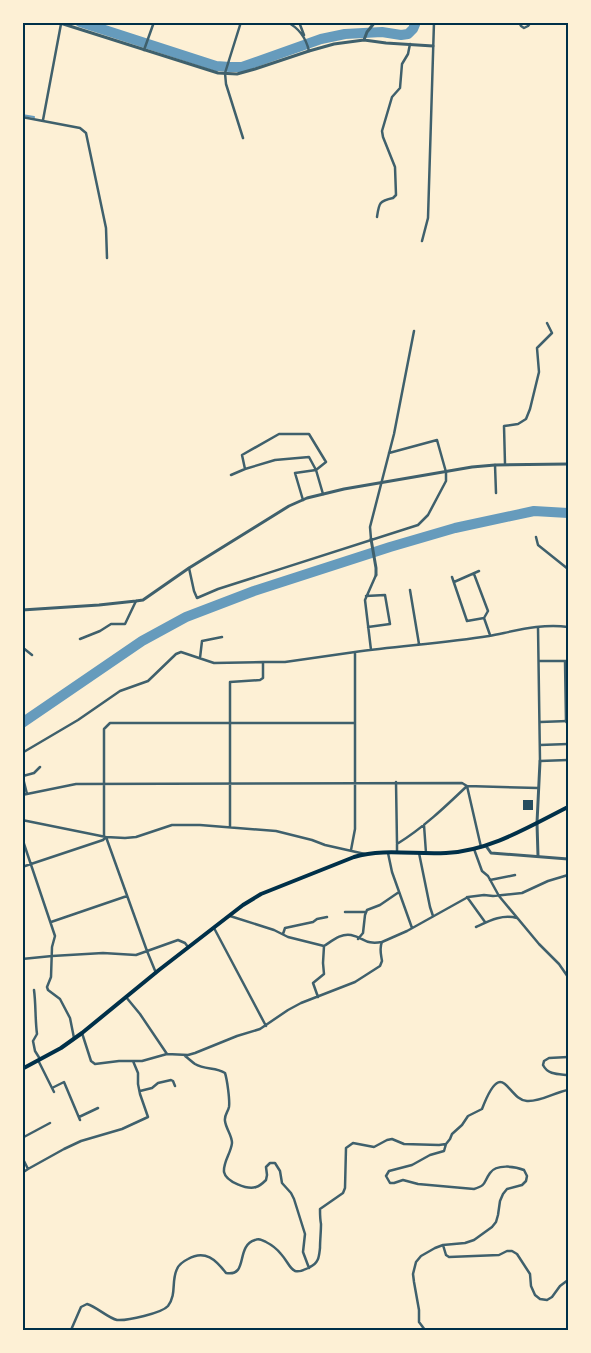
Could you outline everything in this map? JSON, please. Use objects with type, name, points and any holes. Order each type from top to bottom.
[{"type":"main road","points":[[22,1069],[61,1048],[82,1033],[228,916],[261,894],[365,854],[397,852],[447,853],[486,846],[568,807]]},
{"type":"street","points":[[144,50],[154,22]]},
{"type":"street","points":[[241,22],[225,73],[226,84],[243,138]]},
{"type":"street","points":[[287,22],[300,32],[307,41]]},
{"type":"street","points":[[299,22],[310,51]]},
{"type":"street","points":[[364,40],[367,32],[375,22]]},
{"type":"street","points":[[422,241],[428,218],[434,22]]},
{"type":"street","points":[[519,22],[520,26],[524,28],[530,22]]},
{"type":"street","points":[[43,121],[58,23],[218,72],[237,74],[334,44],[364,40],[433,46]]},
{"type":"street","points":[[377,217],[381,202],[396,195],[395,167],[382,131],[392,97],[400,88],[402,64],[408,54],[410,44]]},
{"type":"street","points":[[22,117],[80,128],[86,133],[106,228],[107,258]]},
{"type":"street","points":[[504,464],[504,426],[518,424],[526,419],[539,372],[537,348],[552,333],[547,323]]},
{"type":"street","points":[[371,650],[365,607],[366,596],[376,575],[376,568],[370,527],[396,425],[414,331]]},
{"type":"street","points":[[246,470],[242,455],[279,434],[309,434],[326,462],[316,470],[295,473],[303,500]]},
{"type":"street","points":[[189,568],[197,598],[218,589],[418,525],[428,515],[446,481],[446,472],[437,440],[389,453]]},
{"type":"street","points":[[231,475],[275,460],[310,458],[316,470],[323,494]]},
{"type":"street","points":[[22,610],[142,600],[189,568],[289,506],[323,494],[446,472],[504,464],[568,464]]},
{"type":"street","points":[[496,465],[496,493]]},
{"type":"street","points":[[536,537],[538,546],[568,569]]},
{"type":"street","points":[[454,582],[479,571]]},
{"type":"street","points":[[474,574],[488,611],[484,618],[490,635]]},
{"type":"street","points":[[452,577],[468,621],[484,618]]},
{"type":"street","points":[[410,590],[419,644]]},
{"type":"street","points":[[366,596],[385,595],[390,624],[368,627]]},
{"type":"street","points":[[80,639],[100,631],[111,624],[125,624],[136,601]]},
{"type":"street","points":[[22,753],[78,720],[120,691],[148,681],[180,652],[221,664],[285,662],[538,627],[561,626],[568,628]]},
{"type":"street","points":[[538,627],[540,722],[538,856]]},
{"type":"street","points":[[200,658],[202,641],[222,637]]},
{"type":"street","points":[[22,647],[32,656]]},
{"type":"street","points":[[351,850],[355,829],[356,782],[355,652]]},
{"type":"street","points":[[539,661],[567,661],[567,722],[540,722]]},
{"type":"street","points":[[230,827],[230,682],[260,680],[263,678],[263,662]]},
{"type":"street","points":[[156,973],[105,836],[104,729],[110,724],[355,723]]},
{"type":"street","points":[[540,745],[568,744]]},
{"type":"street","points":[[540,761],[568,760]]},
{"type":"street","points":[[27,794],[23,775],[34,773],[40,767]]},
{"type":"street","points":[[396,782],[397,852]]},
{"type":"street","points":[[22,795],[76,784],[396,782],[462,783],[467,786],[538,788]]},
{"type":"street","points":[[397,844],[424,825],[467,786]]},
{"type":"street","points":[[467,786],[481,847]]},
{"type":"street","points":[[22,820],[125,838],[136,837],[172,826],[200,825],[276,831],[365,854]]},
{"type":"street","points":[[424,825],[426,853]]},
{"type":"street","points":[[22,867],[103,840],[105,836]]},
{"type":"street","points":[[22,838],[55,936],[52,947],[52,977],[47,987],[48,990],[60,999],[70,1018],[74,1038]]},
{"type":"street","points":[[486,846],[491,853],[568,859]]},
{"type":"street","points":[[474,848],[482,871],[488,876],[499,896],[568,977]]},
{"type":"street","points":[[388,853],[412,928]]},
{"type":"street","points":[[419,853],[433,916]]},
{"type":"street","points":[[490,880],[514,875]]},
{"type":"street","points":[[228,916],[274,930],[288,937],[324,946],[336,938],[350,935],[372,944],[382,942],[412,928],[467,897],[522,893],[548,881],[568,876]]},
{"type":"street","points":[[345,912],[366,912],[399,892]]},
{"type":"street","points":[[51,922],[127,896]]},
{"type":"street","points":[[467,897],[485,922]]},
{"type":"street","points":[[358,939],[363,933],[366,912]]},
{"type":"street","points":[[284,934],[286,928],[327,917]]},
{"type":"street","points":[[476,927],[496,918],[518,918]]},
{"type":"street","points":[[214,927],[266,1026]]},
{"type":"street","points":[[22,959],[103,953],[136,955],[178,940],[185,943],[189,948]]},
{"type":"street","points":[[82,1033],[91,1061],[94,1064],[142,1061],[167,1054],[188,1055],[260,1029],[301,1003],[355,982],[380,966],[382,961],[380,946],[382,942]]},
{"type":"street","points":[[318,996],[312,983],[324,974],[324,946]]},
{"type":"street","points":[[34,990],[37,1034],[33,1041],[35,1051],[54,1092]]},
{"type":"street","points":[[126,997],[167,1054]]},
{"type":"street","points":[[181,1054],[195,1064],[225,1073],[229,1095],[229,1109],[225,1120],[232,1140],[224,1167],[224,1174],[231,1182],[256,1187],[266,1180],[266,1167],[270,1163],[276,1163],[280,1171],[282,1183],[292,1193],[294,1199],[305,1234],[303,1252],[309,1268]]},
{"type":"street","points":[[568,1057],[549,1058],[544,1061],[543,1065],[545,1070],[550,1072],[568,1075]]},
{"type":"street","points":[[22,1173],[64,1148],[122,1129],[148,1117],[140,1091],[138,1073],[133,1061]]},
{"type":"street","points":[[140,1091],[152,1088],[158,1083],[171,1080],[175,1086]]},
{"type":"street","points":[[52,1088],[64,1082],[80,1119],[98,1108]]},
{"type":"street","points":[[424,1330],[419,1322],[414,1282],[416,1262],[421,1256],[443,1245],[465,1243],[474,1240],[492,1227],[496,1222],[502,1194],[507,1189],[522,1185],[526,1181],[527,1176],[524,1170],[520,1168],[495,1168],[490,1172],[486,1183],[474,1190],[418,1184],[403,1180],[390,1183],[386,1176],[389,1171],[412,1166],[430,1155],[444,1151],[452,1134],[468,1116],[482,1109],[492,1087],[496,1083],[507,1085],[523,1101],[538,1100],[568,1090]]},
{"type":"street","points":[[22,1138],[50,1123]]},
{"type":"street","points":[[71,1330],[80,1307],[87,1304],[119,1320],[161,1312],[168,1306],[174,1295],[174,1278],[180,1264],[196,1255],[210,1257],[226,1273],[236,1273],[240,1269],[246,1246],[254,1240],[261,1239],[273,1246],[282,1255],[289,1267],[295,1271],[302,1272],[314,1266],[318,1261],[320,1209],[343,1193],[345,1188],[346,1148],[353,1143],[374,1147],[392,1139],[404,1144],[446,1144]]},
{"type":"street","points":[[22,1157],[28,1169]]},
{"type":"street","points":[[443,1245],[449,1257],[500,1255],[507,1251],[512,1251],[517,1254],[530,1274],[531,1286],[535,1296],[540,1300],[547,1300],[552,1297],[560,1286],[568,1280]]},
{"type":"building","points":[[523,800],[533,800],[533,810],[523,810]]},
{"type":"waterway","points":[[80,22],[216,66],[230,67],[242,67],[321,39],[345,34],[382,32],[401,35],[408,34],[416,22]]},
{"type":"waterway","points":[[22,115],[34,117]]},
{"type":"waterway","points":[[22,723],[142,641],[186,617],[254,591],[455,528],[534,511],[568,513]]}]
